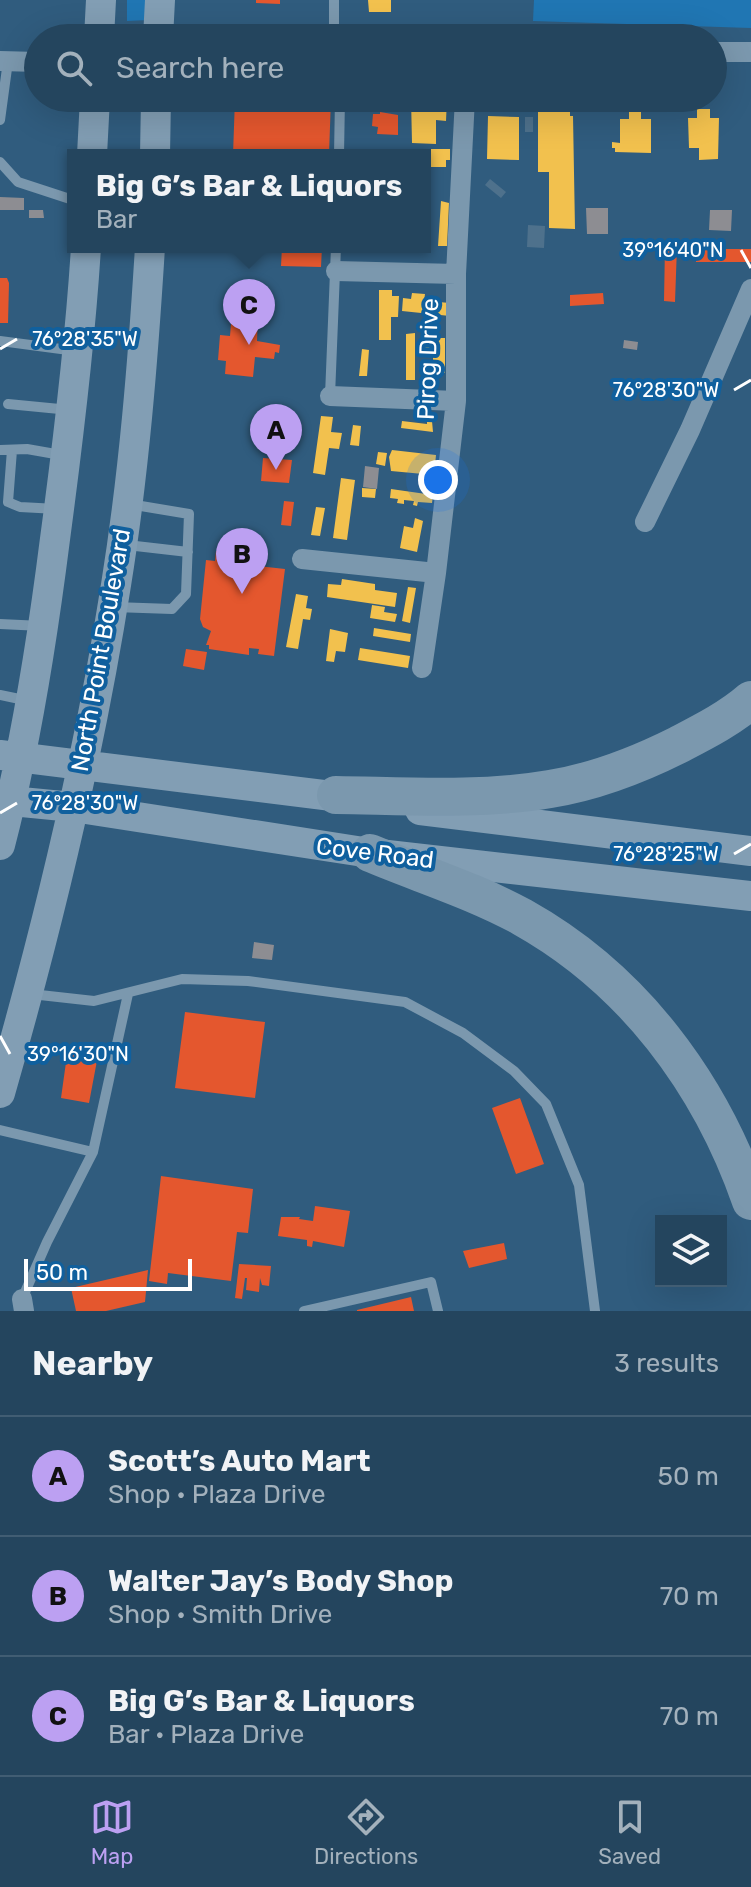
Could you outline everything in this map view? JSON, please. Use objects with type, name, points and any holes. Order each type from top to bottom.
[{"type":"highway","points":[[336,795],[490,796],[552,789],[602,776],[651,758],[702,732],[751,700]]},
{"type":"highway","points":[[370,853],[520,916],[561,940],[595,966],[630,999],[693,1078],[720,1125],[751,1201]]},
{"type":"main road","points":[[100,24],[101,0]]},
{"type":"main road","points":[[159,24],[160,0]]},
{"type":"main road","points":[[92,149],[94,112]]},
{"type":"main road","points":[[155,149],[156,112]]},
{"type":"main road","points":[[0,845],[10,755],[30,701],[44,626],[72,410],[86,253]]},
{"type":"main road","name":"North Point Boulevard","points":[[0,1093],[49,917],[112,607],[126,504],[149,253]]},
{"type":"main road","name":"Cove Road","points":[[10,755],[336,795],[442,814],[751,851]]},
{"type":"main road","name":"Cove Road","points":[[6,801],[73,807],[370,853],[751,896]]},
{"type":"street","points":[[727,52],[751,52]]},
{"type":"street","points":[[4,61],[24,62]]},
{"type":"street","name":"Pirog Drive","points":[[422,668],[456,401],[456,274],[464,112]]},
{"type":"street","points":[[336,271],[456,274]]},
{"type":"street","points":[[645,522],[690,430],[751,289]]},
{"type":"street","points":[[330,396],[456,401]]},
{"type":"street","points":[[302,559],[436,573]]},
{"type":"lane","points":[[334,0],[334,24]]},
{"type":"lane","points":[[0,120],[4,61]]},
{"type":"lane","points":[[339,149],[340,112]]},
{"type":"lane","points":[[0,162],[18,182],[67,198]]},
{"type":"lane","points":[[330,396],[336,253]]},
{"type":"lane","points":[[0,341],[78,351]]},
{"type":"lane","points":[[8,404],[72,410]]},
{"type":"lane","points":[[59,510],[20,507],[8,502],[6,450],[27,449],[66,456]]},
{"type":"lane","points":[[112,607],[172,609],[186,594],[189,514],[126,504]]},
{"type":"lane","points":[[121,544],[188,552]]},
{"type":"lane","points":[[0,624],[44,626]]},
{"type":"lane","points":[[0,695],[30,701]]},
{"type":"lane","points":[[29,993],[94,1001],[182,979],[248,981],[405,1002],[463,1033],[514,1071],[546,1104],[579,1185],[595,1311]]},
{"type":"lane","points":[[23,1305],[47,1242],[93,1152],[128,994]]},
{"type":"lane","points":[[0,1130],[93,1152]]},
{"type":"lane","points":[[304,1311],[431,1282],[438,1311]]},
{"type":"shaded area","points":[[127,0],[150,0],[149,20],[127,21]]},
{"type":"shaded area","points":[[534,0],[751,0],[751,28],[727,27],[727,24],[533,21]]},
{"type":"building: Homes","points":[[368,0],[391,0],[391,12],[369,12]]},
{"type":"building: Homes","points":[[411,112],[446,112],[446,121],[436,120],[436,144],[412,143]]},
{"type":"building: Homes","points":[[538,112],[570,112],[573,116],[575,229],[549,228],[549,172],[538,172]]},
{"type":"building: Homes","points":[[629,112],[641,112],[641,119],[651,119],[651,153],[615,152],[612,148],[612,142],[620,143],[620,119],[629,119]]},
{"type":"building: Homes","points":[[697,112],[710,112],[710,118],[719,118],[718,159],[699,160],[699,148],[689,148],[688,118],[697,118]]},
{"type":"building: Homes","points":[[488,116],[519,117],[519,160],[487,159]]},
{"type":"building: Homes","points":[[431,149],[450,149],[446,167],[431,167]]},
{"type":"building: Homes","points":[[441,201],[449,203],[447,246],[438,246]]},
{"type":"building: Homes","points":[[379,290],[392,290],[392,296],[399,296],[398,317],[391,317],[391,340],[379,340]]},
{"type":"building: Homes","points":[[412,293],[425,294],[424,301],[451,303],[450,316],[402,311],[403,298],[411,299]]},
{"type":"building: Homes","points":[[415,333],[415,380],[406,380],[406,334]]},
{"type":"building: Homes","points":[[424,338],[445,338],[445,373],[433,373],[433,357],[424,357]]},
{"type":"building: Homes","points":[[362,349],[369,350],[367,376],[359,376]]},
{"type":"building: Homes","points":[[321,416],[333,417],[331,432],[342,433],[339,449],[329,448],[325,475],[313,473]]},
{"type":"building: Homes","points":[[402,421],[427,424],[427,421],[432,421],[433,432],[401,428]]},
{"type":"building: Homes","points":[[353,425],[361,426],[359,446],[350,445]]},
{"type":"building: Homes","points":[[392,450],[436,455],[434,475],[391,471],[389,457]]},
{"type":"building: Homes","points":[[378,452],[387,453],[385,466],[376,464]]},
{"type":"building: Homes","points":[[341,478],[355,480],[347,540],[333,538]]},
{"type":"building: Homes","points":[[362,488],[376,489],[375,498],[362,497]]},
{"type":"building: Homes","points":[[391,489],[433,495],[432,503],[418,502],[417,506],[413,505],[414,501],[404,500],[404,504],[397,503],[398,499],[390,498]]},
{"type":"building: Homes","points":[[316,507],[325,508],[320,536],[311,535]]},
{"type":"building: Homes","points":[[415,518],[423,521],[417,552],[400,548],[404,526],[413,528]]},
{"type":"building: Homes","points":[[342,579],[375,584],[375,590],[397,593],[395,607],[327,597],[328,584],[341,585]]},
{"type":"building: Homes","points":[[408,587],[416,588],[410,623],[402,621]]},
{"type":"building: Homes","points":[[296,594],[308,596],[306,608],[312,609],[310,620],[303,619],[298,649],[286,647]]},
{"type":"building: Homes","points":[[372,605],[385,607],[384,612],[397,614],[395,622],[370,618]]},
{"type":"building: Homes","points":[[374,628],[411,634],[410,642],[373,636]]},
{"type":"building: Homes","points":[[330,629],[348,633],[345,652],[336,651],[334,662],[326,661]]},
{"type":"building: Homes","points":[[360,648],[410,656],[408,668],[358,660]]},
{"type":"building: Shops","points":[[256,0],[280,0],[280,4],[256,3]]},
{"type":"building: Shops","points":[[235,112],[331,112],[329,149],[233,149]]},
{"type":"building: Shops","points":[[373,114],[398,115],[398,135],[377,134],[378,127],[372,126]]},
{"type":"building: Shops","points":[[665,246],[677,247],[675,302],[664,301]]},
{"type":"building: Shops","points":[[695,249],[751,249],[751,262],[696,262]]},
{"type":"building: Shops","points":[[282,253],[322,253],[321,267],[281,266]]},
{"type":"building: Shops","points":[[0,278],[7,278],[9,283],[8,323],[0,323]]},
{"type":"building: Shops","points":[[603,293],[604,304],[570,306],[570,295]]},
{"type":"building: Shops","points":[[232,312],[258,315],[257,341],[280,345],[274,359],[255,357],[253,377],[225,374],[226,361],[218,360],[220,335],[230,336]]},
{"type":"building: Shops","points":[[263,458],[292,460],[289,483],[261,481]]},
{"type":"building: Shops","points":[[284,501],[294,502],[291,526],[281,525]]},
{"type":"building: Shops","points":[[216,551],[259,555],[258,566],[285,569],[274,656],[258,654],[259,649],[249,648],[249,655],[209,649],[206,645],[211,631],[203,627],[200,619],[206,560],[215,561]]},
{"type":"building: Shops","points":[[186,649],[207,652],[204,670],[183,666]]},
{"type":"building: Shops","points":[[185,1012],[265,1022],[255,1098],[175,1088]]},
{"type":"building: Shops","points":[[72,1045],[99,1050],[89,1103],[61,1098],[67,1055],[70,1056]]},
{"type":"building: Shops","points":[[520,1098],[544,1164],[516,1174],[492,1108]]},
{"type":"building: Shops","points":[[161,1176],[253,1189],[248,1233],[237,1232],[231,1281],[168,1273],[167,1284],[149,1281]]},
{"type":"building: Shops","points":[[315,1206],[350,1211],[344,1247],[313,1241],[312,1247],[307,1246],[307,1240],[278,1236],[281,1217],[313,1221]]},
{"type":"building: Shops","points":[[504,1243],[507,1259],[469,1268],[463,1251]]},
{"type":"building: Shops","points":[[239,1264],[271,1266],[269,1286],[262,1285],[260,1278],[259,1292],[246,1290],[245,1278],[242,1299],[235,1298]]},
{"type":"building: Shops","points":[[148,1270],[145,1302],[106,1311],[76,1311],[71,1288]]},
{"type":"building: Shops","points":[[411,1297],[414,1311],[357,1311],[357,1310]]},
{"type":"building: Industry","points":[[0,197],[24,198],[24,210],[0,210]]},
{"type":"building: Industry","points":[[586,208],[608,208],[608,234],[587,234]]},
{"type":"building: Industry","points":[[29,210],[43,210],[44,218],[29,218]]},
{"type":"building: Industry","points":[[710,210],[732,210],[731,231],[709,230]]},
{"type":"building: Industry","points":[[624,340],[638,342],[637,350],[623,348]]},
{"type":"building: Industry","points":[[365,466],[379,468],[377,489],[363,487]]},
{"type":"building: Industry","points":[[254,942],[274,945],[272,960],[252,958]]},
{"type":"building: Other","points":[[525,117],[533,117],[533,132],[525,132]]},
{"type":"building: Other","points":[[490,179],[506,192],[501,198],[485,185]]},
{"type":"building: Other","points":[[528,225],[545,226],[544,248],[527,247]]},
{"type":"place","name":"Big G’s Bar & Liquors","points":[[249,345]]},
{"type":"place","name":"Scott’s Auto Mart","points":[[276,470]]},
{"type":"place","name":"Walter Jay’s Body Shop","points":[[242,594]]}]
